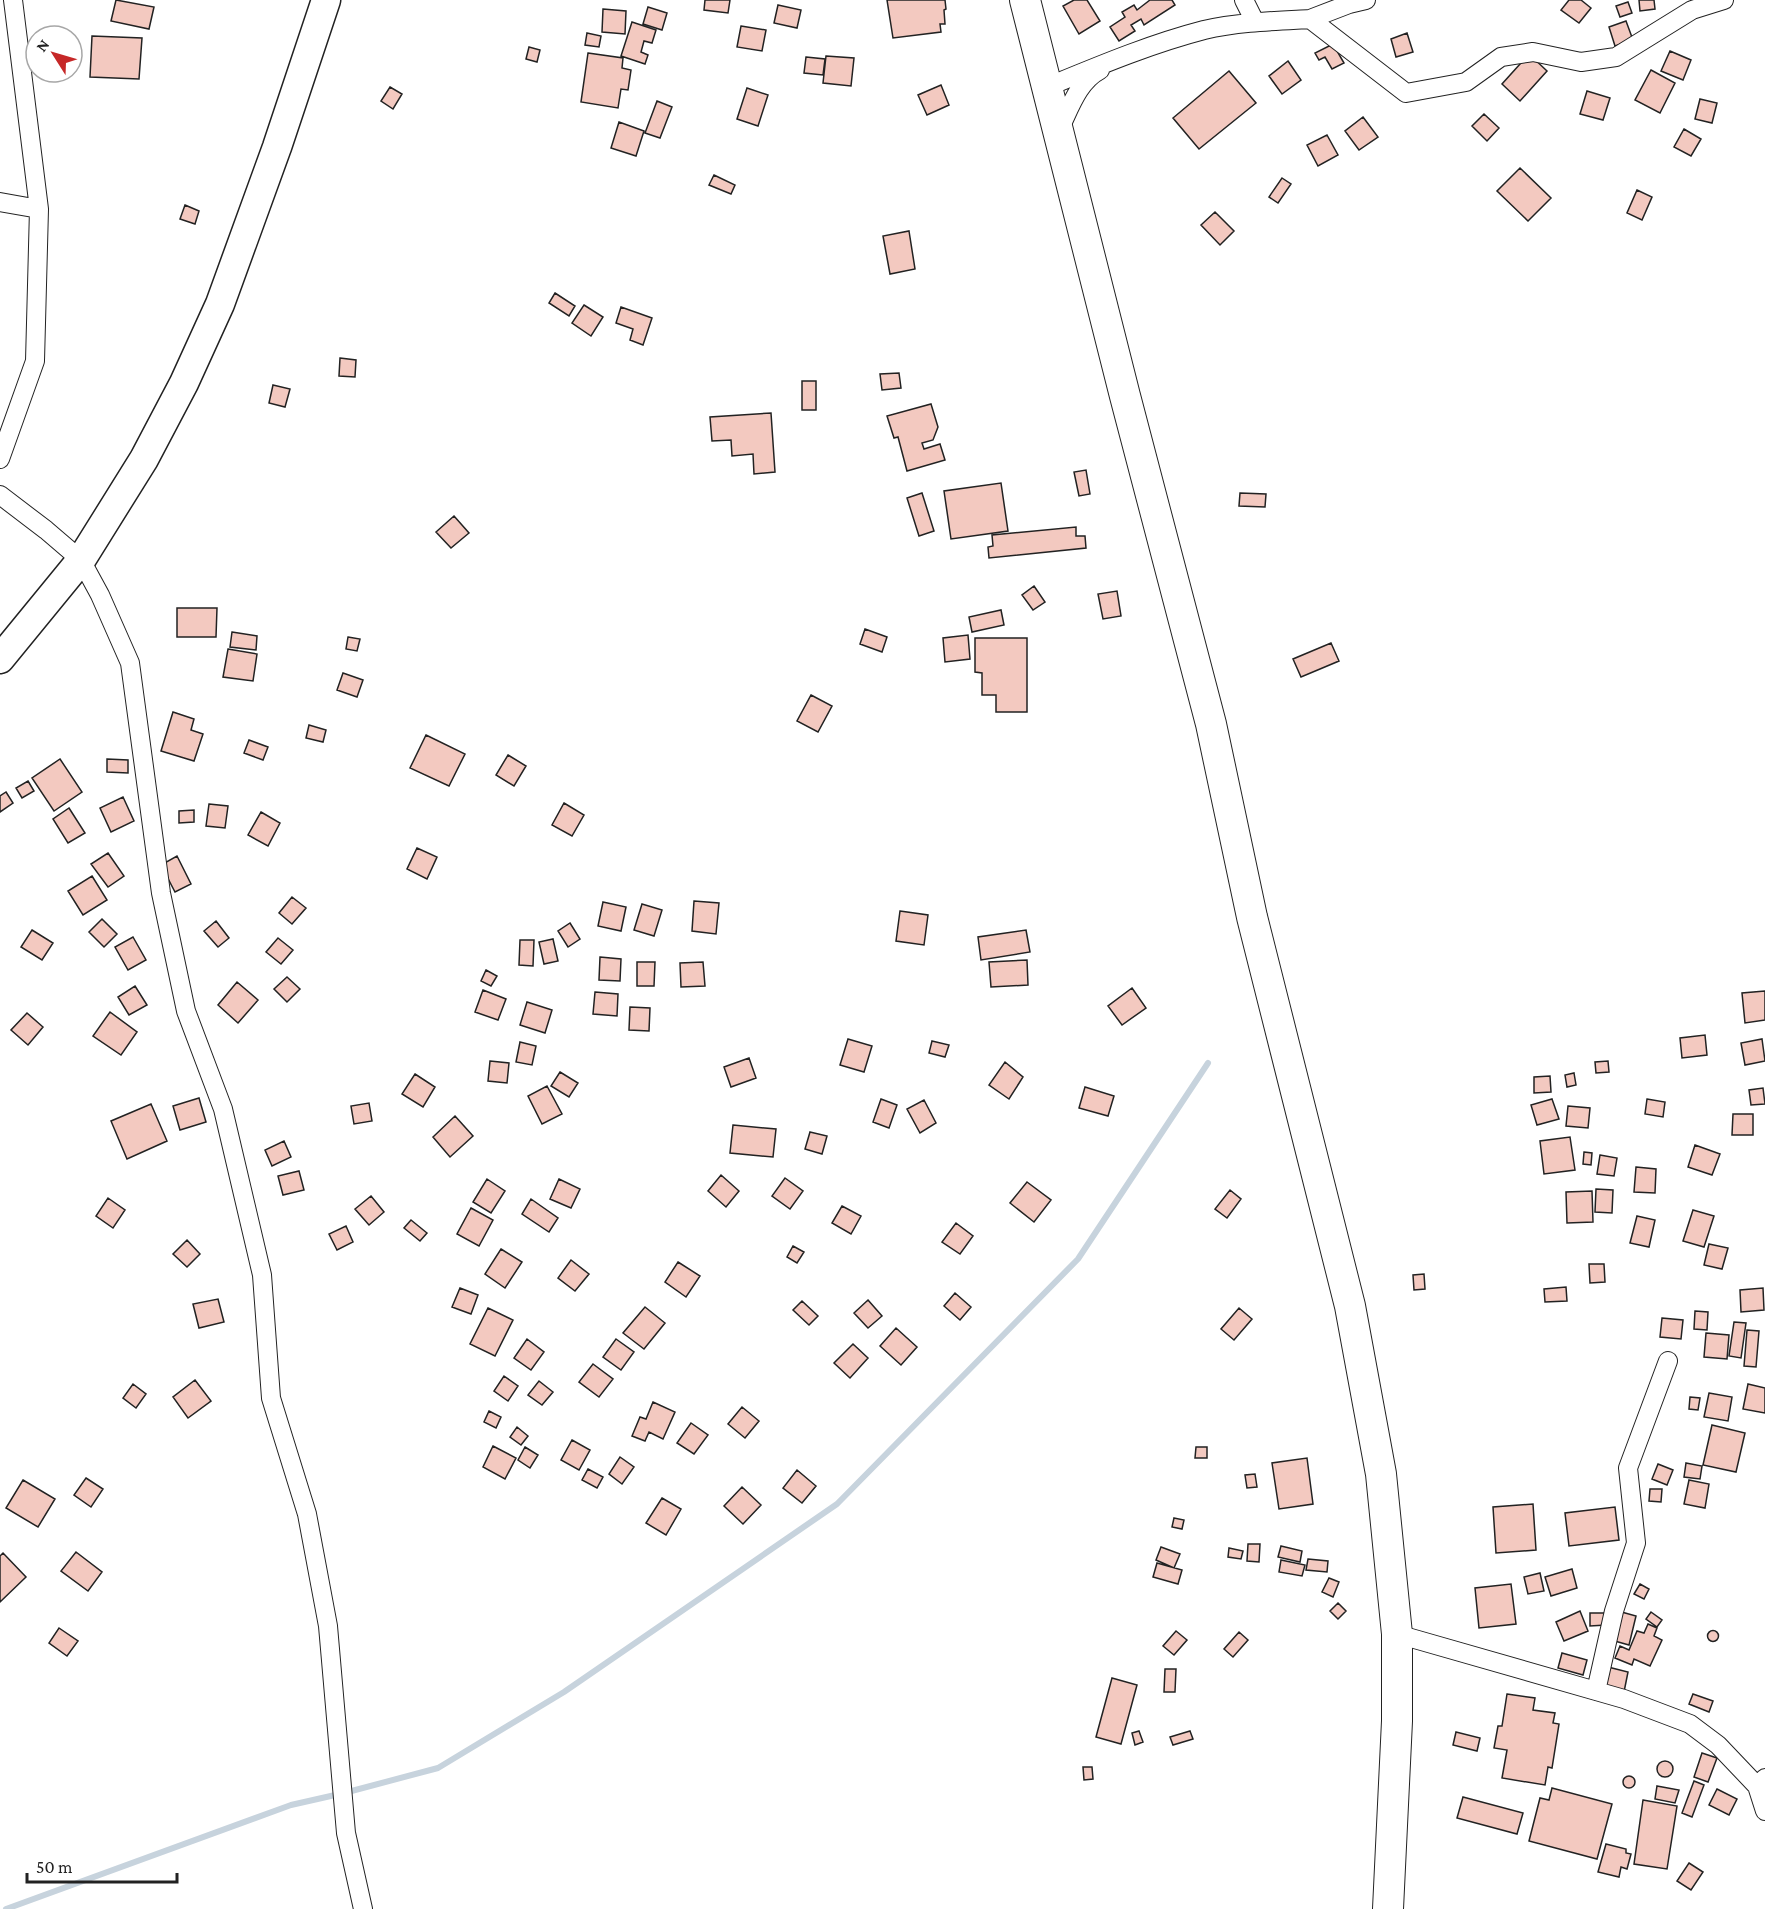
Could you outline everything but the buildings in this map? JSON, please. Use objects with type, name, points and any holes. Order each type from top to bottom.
[{"type":"highway","points":[[1025,0],[1125,396],[1211,723],[1252,917],[1350,1306],[1381,1474],[1396,1634],[1397,1721],[1388,1909]]},
{"type":"main road","points":[[0,659],[81,560],[144,459],[184,383],[220,304],[277,147],[326,0]]},
{"type":"street","points":[[0,459],[35,362],[39,209],[13,0]]},
{"type":"street","points":[[1244,0],[1254,22]]},
{"type":"street","points":[[1047,87],[1129,54],[1206,30],[1254,22],[1310,19],[1366,0]]},
{"type":"street","points":[[1310,19],[1406,93],[1466,82],[1501,57],[1533,52],[1581,62],[1616,57],[1692,10],[1724,0]]},
{"type":"street","points":[[1058,132],[1078,92],[1092,74],[1129,54]]},
{"type":"street","points":[[0,202],[39,209]]},
{"type":"street","points":[[0,495],[81,560],[100,595],[130,663],[161,893],[186,1011],[223,1108],[262,1275],[271,1398],[307,1514],[328,1626],[346,1833],[363,1909]]},
{"type":"street","points":[[1596,1691],[1614,1611],[1636,1543],[1628,1468],[1668,1361]]},
{"type":"street","points":[[1396,1634],[1624,1699],[1690,1724],[1761,1782],[1765,1811]]},
{"type":"waterway","points":[[6,1909],[291,1805],[438,1768],[564,1692],[837,1504],[1078,1259],[1208,1063]]}]
